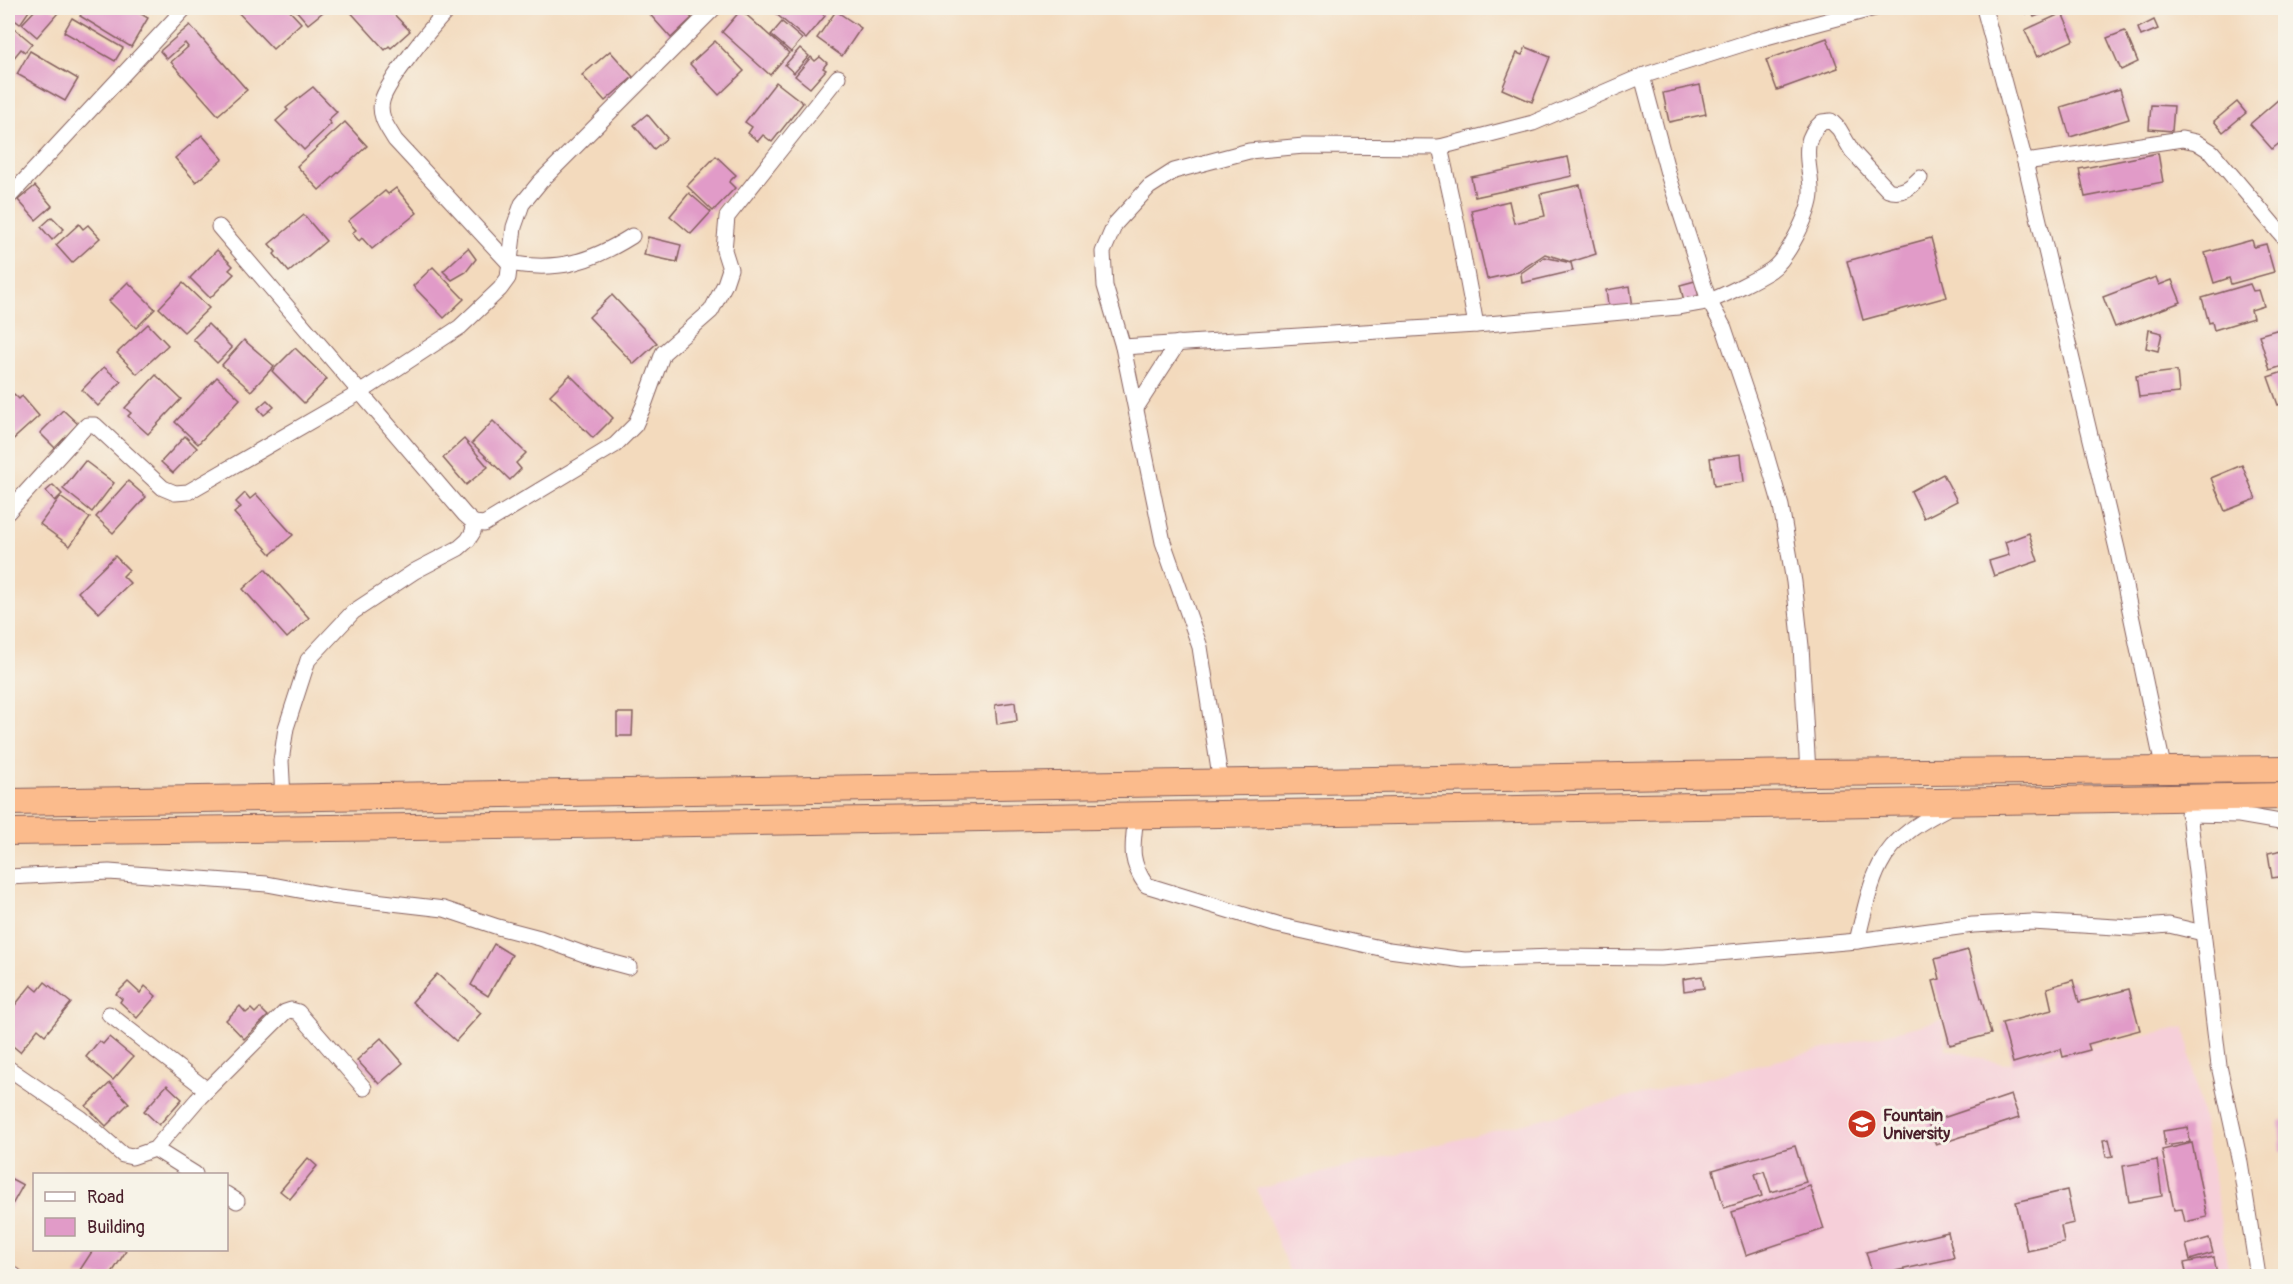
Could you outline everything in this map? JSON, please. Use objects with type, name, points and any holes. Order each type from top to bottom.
[{"type":"highway","points":[[8,802],[1808,773],[2286,770]]},
{"type":"highway","points":[[8,832],[1960,802],[2187,805],[2286,796]]},
{"type":"street","points":[[8,198],[185,8]]},
{"type":"street","points":[[450,8],[387,87],[381,103],[383,121],[395,140],[509,263],[532,267],[555,267],[586,260],[632,236]]},
{"type":"street","points":[[8,512],[87,425],[95,425],[163,488],[175,493],[188,492],[361,392],[460,327],[500,290],[507,279],[514,227],[522,204],[534,189],[714,8]]},
{"type":"street","points":[[1221,783],[1200,647],[1163,542],[1123,347],[1105,286],[1103,252],[1115,224],[1149,187],[1174,171],[1250,151],[1304,146],[1440,147],[1533,123],[1642,76],[1755,40],[1875,8]]},
{"type":"street","points":[[1984,8],[2025,162],[2118,553],[2164,771]]},
{"type":"street","points":[[1642,76],[1669,177],[1709,301],[1724,328],[1761,437],[1781,506],[1794,582],[1801,646],[1808,773]]},
{"type":"street","points":[[219,227],[465,515],[474,523],[484,524],[615,446],[635,425],[663,353],[711,312],[725,284],[730,269],[724,250],[727,217],[837,77]]},
{"type":"street","points":[[1123,347],[1476,325],[1678,307],[1709,301],[1773,269],[1793,241],[1807,215],[1811,195],[1807,160],[1809,136],[1822,122],[1831,121],[1839,129],[1852,151],[1888,190],[1895,192],[1909,189],[1920,178]]},
{"type":"street","points":[[2025,162],[2182,139],[2196,142],[2212,152],[2286,240]]},
{"type":"street","points":[[1440,147],[1476,325]]},
{"type":"street","points":[[1136,408],[1178,343]]},
{"type":"street","points":[[283,798],[281,761],[286,728],[308,660],[353,612],[406,576],[459,548],[473,532],[474,523]]},
{"type":"street","points":[[1857,941],[1880,864],[1901,836],[1923,820],[1960,802]]},
{"type":"street","points":[[2258,1276],[2240,1162],[2219,1066],[2187,805],[2286,824]]},
{"type":"street","points":[[1136,815],[1132,847],[1135,870],[1146,885],[1277,925],[1389,950],[1464,960],[1555,957],[1661,958],[1857,941],[1973,925],[2032,922],[2132,928],[2169,925],[2203,933]]},
{"type":"street","points":[[8,877],[109,872],[267,884],[331,896],[444,909],[540,938],[592,957],[629,966]]},
{"type":"street","points":[[8,1068],[81,1118],[123,1155],[132,1157],[155,1149],[207,1090],[285,1012],[291,1010],[298,1012],[364,1088]]},
{"type":"street","points":[[109,1014],[207,1090]]},
{"type":"street","points":[[155,1149],[193,1173]]},
{"type":"street","points":[[8,1272],[15,1276]]},
{"type":"shaded area","name":"Fountain University","points":[[1942,1020],[1946,1049],[2003,1064],[2185,1027],[2215,1185],[2229,1276],[1291,1276],[1257,1189]]},
{"type":"building","points":[[8,8],[31,8],[20,24],[8,15]]},
{"type":"building","points":[[37,8],[51,8],[58,13],[37,37],[22,24]]},
{"type":"building","points":[[85,8],[131,8],[148,18],[131,47],[80,16]]},
{"type":"building","points":[[234,8],[287,8],[301,23],[273,49]]},
{"type":"building","points":[[294,8],[328,8],[308,24]]},
{"type":"building","points":[[347,8],[388,8],[410,31],[391,48],[389,46],[385,50]]},
{"type":"building","points":[[682,8],[692,18],[671,38],[645,9]]},
{"type":"building","points":[[769,8],[815,8],[825,16],[806,39]]},
{"type":"building","points":[[2023,8],[2055,8],[2034,17],[2031,11],[2026,14]]},
{"type":"building","points":[[741,10],[789,53],[770,75],[722,32]]},
{"type":"building","points":[[836,11],[861,28],[842,56],[817,38]]},
{"type":"building","points":[[2062,13],[2074,40],[2037,57],[2025,30]]},
{"type":"building","points":[[72,18],[123,48],[115,61],[64,32]]},
{"type":"building","points":[[2154,20],[2158,29],[2141,36],[2138,28]]},
{"type":"building","points":[[782,22],[802,39],[791,52],[771,35]]},
{"type":"building","points":[[190,25],[247,90],[218,115],[171,62],[188,47],[185,43],[167,59],[160,51]]},
{"type":"building","points":[[14,28],[32,43],[25,52],[21,49],[8,65],[8,37]]},
{"type":"building","points":[[2125,31],[2138,62],[2121,70],[2107,38]]},
{"type":"building","points":[[1827,38],[1838,68],[1777,90],[1766,60]]},
{"type":"building","points":[[715,41],[744,71],[719,95],[690,64]]},
{"type":"building","points":[[1526,47],[1550,57],[1532,102],[1502,89],[1517,53],[1522,55]]},
{"type":"building","points":[[800,48],[809,56],[794,73],[785,65]]},
{"type":"building","points":[[30,51],[78,79],[65,101],[17,74]]},
{"type":"building","points":[[610,51],[633,77],[605,101],[582,75]]},
{"type":"building","points":[[811,57],[815,61],[820,57],[827,63],[823,68],[826,70],[810,88],[795,76]]},
{"type":"building","points":[[776,82],[803,103],[772,142],[763,135],[758,141],[748,133],[752,127],[745,122]]},
{"type":"building","points":[[1700,85],[1706,114],[1669,122],[1663,93]]},
{"type":"building","points":[[313,87],[337,112],[328,120],[331,124],[304,150],[276,121],[288,110],[286,108]]},
{"type":"building","points":[[2120,89],[2129,119],[2070,137],[2061,107]]},
{"type":"building","points":[[2286,93],[2286,138],[2272,149],[2250,124]]},
{"type":"building","points":[[2237,102],[2246,113],[2223,132],[2214,121]]},
{"type":"building","points":[[2151,105],[2174,106],[2172,131],[2149,129]]},
{"type":"building","points":[[647,114],[667,138],[654,149],[634,125]]},
{"type":"building","points":[[345,122],[367,146],[319,190],[297,166]]},
{"type":"building","points":[[202,135],[223,159],[196,182],[175,158]]},
{"type":"building","points":[[2158,153],[2163,182],[2085,197],[2079,169]]},
{"type":"building","points":[[716,156],[736,175],[729,182],[735,188],[713,211],[687,186]]},
{"type":"building","points":[[1568,157],[1572,176],[1475,197],[1471,177]]},
{"type":"building","points":[[1580,185],[1596,254],[1571,262],[1545,254],[1518,272],[1487,279],[1471,210],[1509,201],[1514,223],[1545,216],[1540,194]]},
{"type":"building","points":[[35,186],[52,206],[36,220],[18,200]]},
{"type":"building","points":[[396,188],[417,213],[372,249],[362,238],[359,241],[352,233],[356,230],[348,221],[385,191],[388,194]]},
{"type":"building","points":[[689,193],[711,212],[691,234],[670,216]]},
{"type":"building","points":[[304,215],[326,241],[289,272],[269,244]]},
{"type":"building","points":[[52,217],[64,229],[52,240],[41,227]]},
{"type":"building","points":[[79,224],[83,229],[88,225],[100,238],[72,263],[56,245]]},
{"type":"building","points":[[648,237],[681,245],[677,262],[644,255]]},
{"type":"building","points":[[1931,238],[1947,297],[1863,320],[1847,261]]},
{"type":"building","points":[[2252,240],[2254,247],[2266,244],[2274,272],[2231,284],[2229,278],[2214,283],[2205,253]]},
{"type":"building","points":[[468,248],[476,259],[466,272],[452,280],[443,271]]},
{"type":"building","points":[[217,250],[233,266],[229,270],[234,274],[210,298],[190,278]]},
{"type":"building","points":[[1544,257],[1571,263],[1573,271],[1522,283],[1521,273]]},
{"type":"building","points":[[433,267],[464,299],[444,318],[413,286]]},
{"type":"building","points":[[2156,277],[2159,285],[2172,280],[2181,302],[2115,327],[2103,297]]},
{"type":"building","points":[[1695,281],[1700,301],[1685,305],[1680,285]]},
{"type":"building","points":[[128,282],[155,309],[136,328],[109,301]]},
{"type":"building","points":[[183,283],[209,308],[184,332],[159,308]]},
{"type":"building","points":[[2250,284],[2253,291],[2259,290],[2264,306],[2251,310],[2253,318],[2214,330],[2212,322],[2209,323],[2202,298]]},
{"type":"building","points":[[1630,286],[1633,308],[1609,311],[1606,290]]},
{"type":"building","points":[[612,295],[657,343],[634,364],[589,317]]},
{"type":"building","points":[[148,324],[168,345],[137,374],[117,353]]},
{"type":"building","points":[[208,324],[232,348],[217,363],[193,339]]},
{"type":"building","points":[[2286,327],[2286,365],[2270,370],[2259,335]]},
{"type":"building","points":[[2149,330],[2162,333],[2158,351],[2146,348]]},
{"type":"building","points":[[244,340],[274,366],[251,391],[222,365]]},
{"type":"building","points":[[295,348],[327,379],[304,403],[272,371]]},
{"type":"building","points":[[104,367],[121,382],[98,406],[82,390]]},
{"type":"building","points":[[2177,371],[2179,393],[2139,397],[2136,376]]},
{"type":"building","points":[[2286,371],[2286,402],[2278,405],[2268,377]]},
{"type":"building","points":[[156,375],[181,399],[148,434],[128,416],[131,413],[125,408]]},
{"type":"building","points":[[570,375],[613,418],[593,438],[550,395]]},
{"type":"building","points":[[217,377],[240,399],[198,444],[175,422]]},
{"type":"building","points":[[14,394],[19,399],[22,396],[39,416],[8,444],[8,399]]},
{"type":"building","points":[[267,400],[274,407],[264,415],[258,408]]},
{"type":"building","points":[[63,410],[78,424],[55,448],[40,433]]},
{"type":"building","points":[[493,421],[526,453],[516,463],[521,469],[510,480],[472,443]]},
{"type":"building","points":[[185,436],[197,448],[173,473],[161,462]]},
{"type":"building","points":[[464,439],[488,467],[466,485],[443,458]]},
{"type":"building","points":[[1741,454],[1744,482],[1714,486],[1710,458]]},
{"type":"building","points":[[85,461],[114,483],[92,512],[63,489]]},
{"type":"building","points":[[2242,465],[2256,499],[2225,511],[2211,478]]},
{"type":"building","points":[[1943,474],[1957,501],[1924,518],[1911,491]]},
{"type":"building","points":[[128,481],[146,497],[113,533],[96,517]]},
{"type":"building","points":[[53,485],[62,494],[55,501],[46,491]]},
{"type":"building","points":[[245,493],[250,499],[256,494],[293,535],[271,554],[234,513],[241,507],[236,502]]},
{"type":"building","points":[[60,497],[90,518],[70,546],[40,524]]},
{"type":"building","points":[[2029,533],[2038,561],[1994,576],[1989,561],[2009,555],[2005,542]]},
{"type":"building","points":[[115,556],[129,570],[123,576],[130,583],[99,613],[78,592]]},
{"type":"building","points":[[265,569],[309,618],[287,638],[243,589]]},
{"type":"building","points":[[1015,702],[1017,721],[997,724],[995,705]]},
{"type":"building","points":[[617,713],[633,713],[632,736],[617,736]]},
{"type":"building","points":[[2283,850],[2286,876],[2272,878],[2268,853]]},
{"type":"building","points":[[494,944],[512,955],[488,996],[471,985]]},
{"type":"building","points":[[1968,950],[1991,1034],[1950,1045],[1933,981],[1940,979],[1935,959]]},
{"type":"building","points":[[437,974],[481,1013],[456,1041],[412,1002]]},
{"type":"building","points":[[1702,976],[1704,988],[1684,991],[1683,979]]},
{"type":"building","points":[[2073,980],[2079,1002],[2129,989],[2140,1030],[2088,1044],[2090,1050],[2063,1057],[2061,1049],[2013,1063],[2002,1023],[2052,1010],[2047,988]]},
{"type":"building","points":[[45,982],[71,1003],[45,1035],[38,1029],[20,1052],[8,1042],[8,1014],[31,985],[38,991]]},
{"type":"building","points":[[128,982],[140,993],[145,986],[156,996],[137,1018],[120,1002],[122,999],[116,994]]},
{"type":"building","points":[[240,1006],[246,1013],[251,1009],[255,1013],[260,1008],[268,1016],[244,1039],[226,1020]]},
{"type":"building","points":[[109,1037],[133,1057],[113,1080],[86,1057],[99,1041],[103,1044]]},
{"type":"building","points":[[381,1038],[403,1063],[379,1084],[357,1060]]},
{"type":"building","points":[[110,1083],[129,1103],[106,1126],[86,1106]]},
{"type":"building","points":[[167,1085],[182,1099],[159,1125],[144,1111]]},
{"type":"building","points":[[2011,1095],[2019,1118],[1936,1145],[1928,1123]]},
{"type":"building","points":[[2286,1120],[2286,1152],[2281,1152],[2279,1121]]},
{"type":"building","points":[[2188,1127],[2190,1142],[2165,1146],[2163,1131]]},
{"type":"building","points":[[2109,1139],[2113,1156],[2106,1157],[2103,1140]]},
{"type":"building","points":[[2192,1143],[2207,1217],[2185,1222],[2182,1209],[2174,1210],[2162,1150]]},
{"type":"building","points":[[1795,1146],[1806,1182],[1771,1192],[1764,1171],[1755,1174],[1762,1196],[1724,1208],[1713,1170]]},
{"type":"building","points":[[308,1158],[317,1166],[290,1199],[280,1191]]},
{"type":"building","points":[[2157,1160],[2162,1196],[2129,1202],[2123,1166]]},
{"type":"building","points":[[8,1177],[23,1185],[8,1212]]},
{"type":"building","points":[[1810,1186],[1824,1229],[1746,1255],[1732,1212]]},
{"type":"building","points":[[2067,1190],[2074,1223],[2061,1226],[2064,1243],[2027,1251],[2016,1202]]},
{"type":"building","points":[[1948,1232],[1954,1258],[1873,1276],[1866,1252]]},
{"type":"building","points":[[2209,1238],[2213,1253],[2190,1260],[2186,1245]]},
{"type":"building","points":[[92,1251],[126,1251],[110,1276],[76,1276]]},
{"type":"building","points":[[2214,1257],[2217,1276],[2187,1276],[2184,1263]]},
{"type":"place","name":"Fountain University","points":[[1862,1124]]}]
